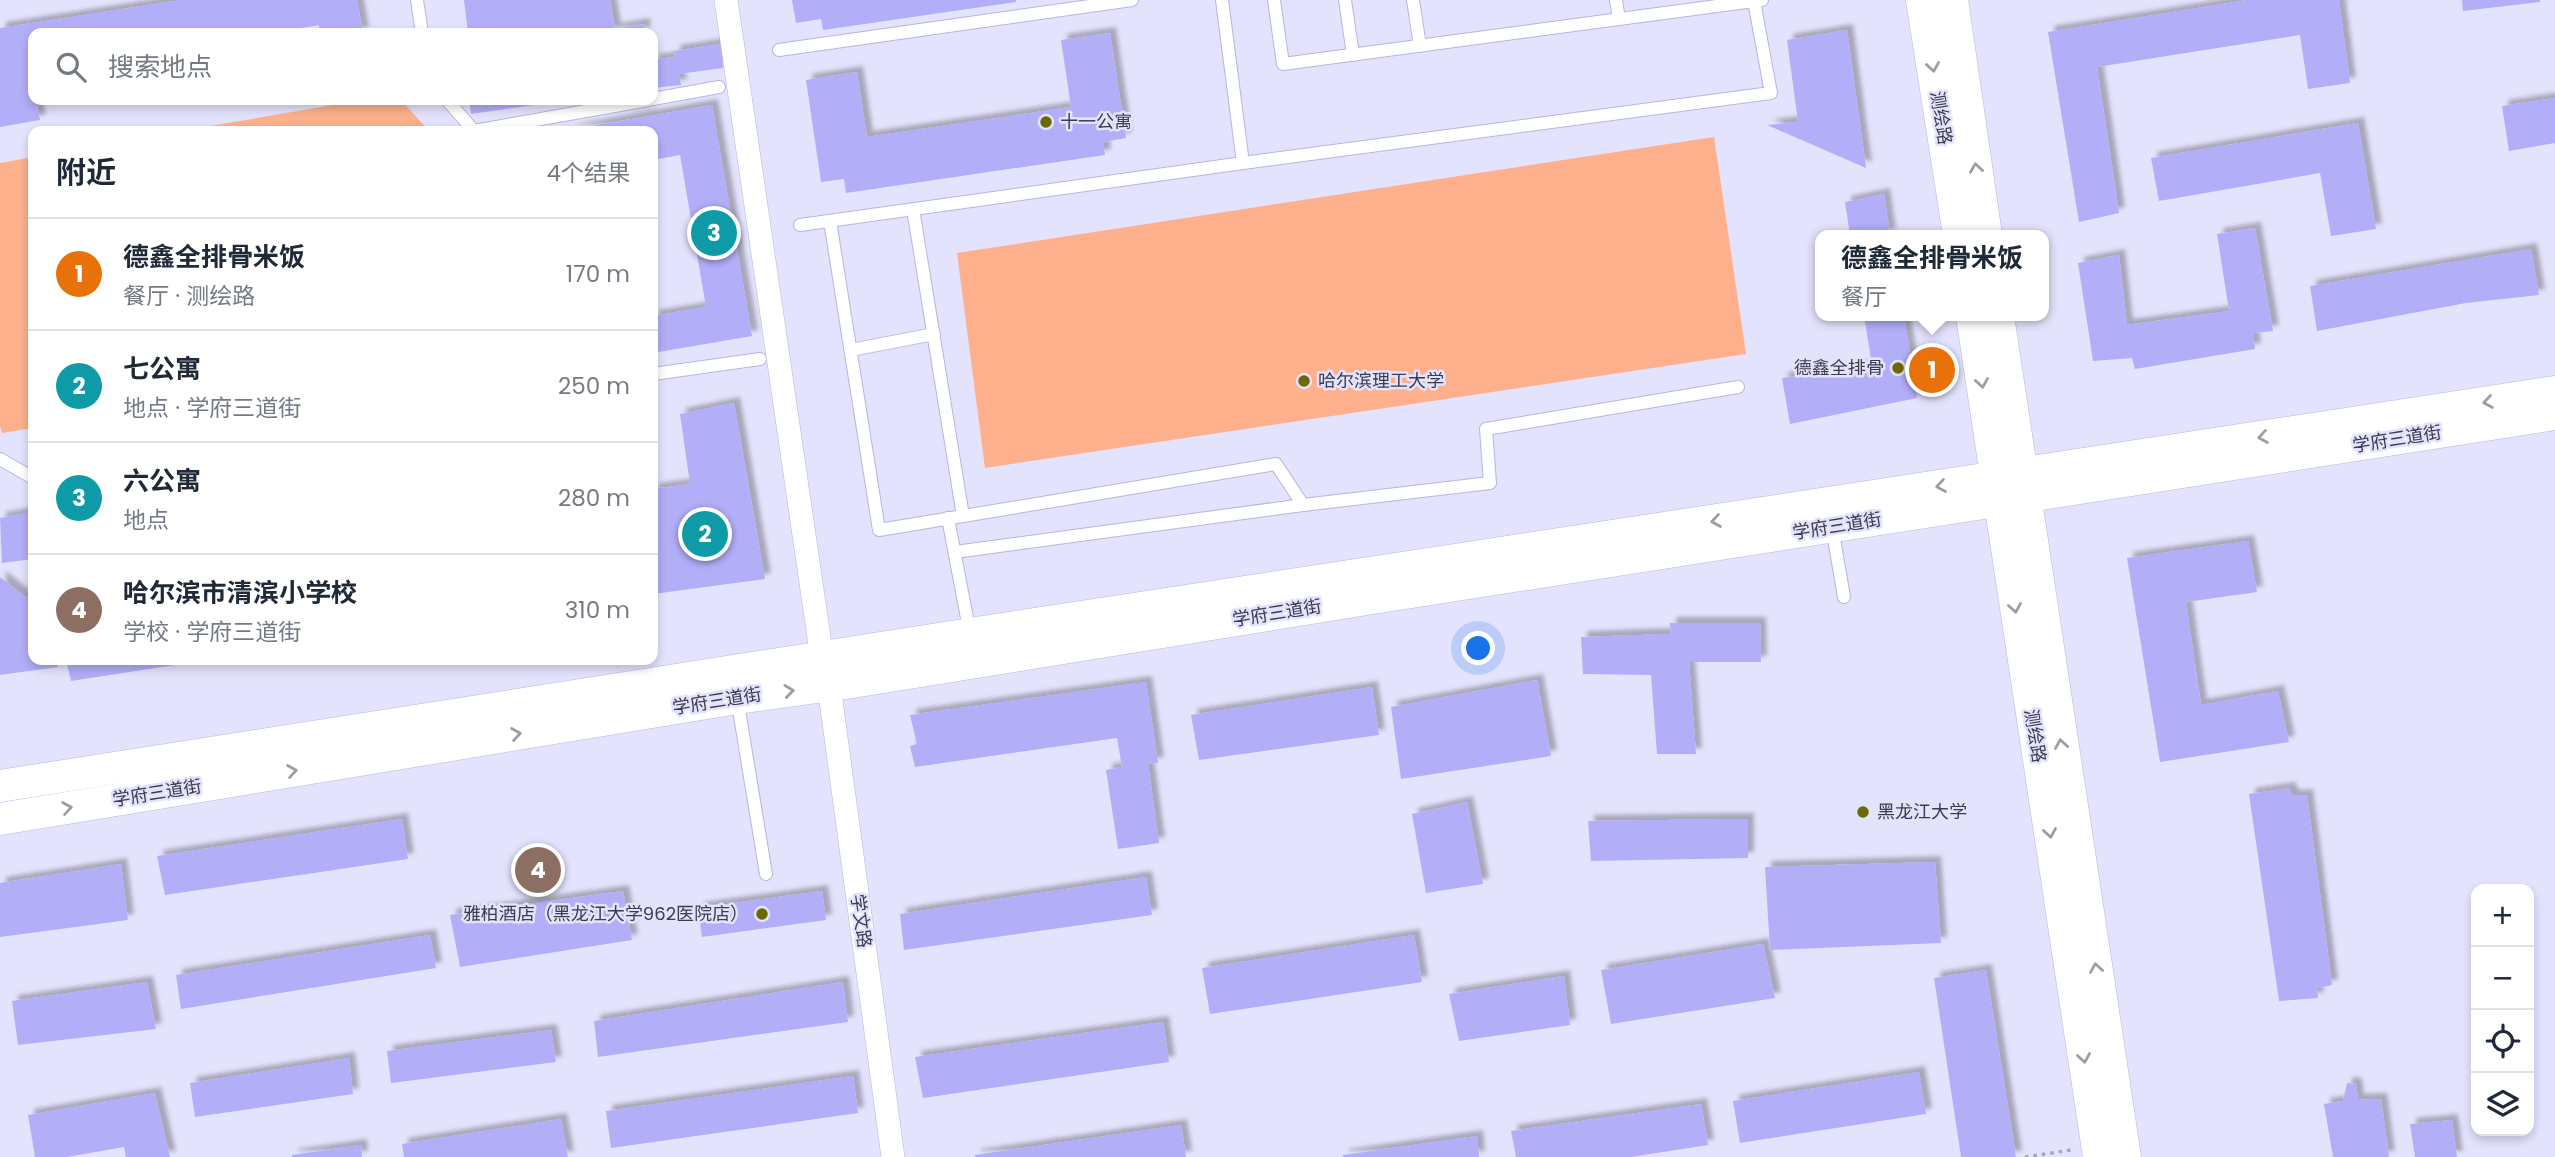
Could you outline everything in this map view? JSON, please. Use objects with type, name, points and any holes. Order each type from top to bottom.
[{"type":"main road","name":"测绘路","points":[[1922,0],[1958,230]]},
{"type":"main road","name":"测绘路","points":[[1952,0],[1985,230]]},
{"type":"main road","name":"测绘路","points":[[1973,321],[2011,488]]},
{"type":"main road","name":"测绘路","points":[[1998,321],[2011,488],[2107,1153]]},
{"type":"main road","name":"学府三道街","points":[[0,786],[826,672],[1832,527],[2011,488],[2555,392]]},
{"type":"main road","name":"学府三道街","points":[[0,819],[737,698],[970,634],[2555,414]]},
{"type":"street","name":"学文路","points":[[726,0],[826,672],[893,1157]]},
{"type":"lane","points":[[417,0],[421,28]]},
{"type":"lane","points":[[779,50],[1132,0]]},
{"type":"lane","points":[[1222,0],[1243,163]]},
{"type":"lane","points":[[800,225],[1770,93],[1758,1],[1283,64],[1274,0]]},
{"type":"lane","points":[[1345,0],[1353,55]]},
{"type":"lane","points":[[1413,0],[1420,46]]},
{"type":"lane","points":[[1616,0],[1619,19]]},
{"type":"lane","points":[[658,98],[719,87]]},
{"type":"lane","points":[[451,105],[470,126]]},
{"type":"lane","points":[[502,126],[618,105]]},
{"type":"lane","points":[[913,209],[963,516]]},
{"type":"lane","points":[[830,221],[879,530],[1276,464],[1303,505]]},
{"type":"lane","points":[[850,350],[933,334]]},
{"type":"lane","points":[[658,373],[760,359]]},
{"type":"lane","points":[[955,552],[1303,505],[1490,483],[1486,429],[1738,387]]},
{"type":"lane","points":[[0,459],[28,475]]},
{"type":"lane","points":[[948,518],[970,634]]},
{"type":"lane","points":[[1832,527],[1844,597]]},
{"type":"lane","points":[[737,698],[766,874]]},
{"type":"path","points":[[2025,1157],[2107,1153]]},
{"type":"shaded area","points":[[333,105],[406,105],[424,126],[210,126]]},
{"type":"shaded area","points":[[1714,137],[1746,354],[985,468],[957,253]]},
{"type":"shaded area","points":[[28,158],[28,429],[2,433],[0,426],[0,163]]},
{"type":"building","points":[[181,0],[357,0],[362,28],[319,28],[319,25],[300,28],[28,28],[28,105],[37,105],[40,120],[0,127],[0,28]]},
{"type":"building","points":[[464,0],[610,0],[615,28],[467,28]]},
{"type":"building","points":[[792,0],[1016,2],[823,30],[821,19],[796,23]]},
{"type":"building","points":[[2248,0],[2339,0],[2350,83],[2308,89],[2300,35],[2097,67],[2119,213],[2079,222],[2048,32]]},
{"type":"building","points":[[2462,0],[2540,0],[2540,2],[2463,11]]},
{"type":"building","points":[[644,24],[644,28],[621,28]]},
{"type":"building","points":[[1847,30],[1866,168],[1767,125],[1798,122],[1787,40]]},
{"type":"building","name":"十一公寓","points":[[1110,33],[1126,138],[1103,142],[1105,155],[846,193],[844,179],[821,182],[806,80],[857,72],[867,137],[1071,107],[1061,40]]},
{"type":"building","points":[[720,44],[723,68],[679,74],[681,85],[658,87],[658,59],[675,57],[674,51]]},
{"type":"building","points":[[2555,98],[2555,143],[2509,151],[2502,106]]},
{"type":"building","points":[[470,105],[534,105],[471,114]]},
{"type":"building","points":[[712,105],[752,336],[658,352],[658,315],[706,307],[680,155],[658,159],[658,126],[592,126]]},
{"type":"building","points":[[2358,123],[2376,229],[2331,236],[2320,173],[2159,201],[2151,158]]},
{"type":"building","points":[[1884,194],[1889,230],[1849,230],[1845,202]]},
{"type":"building","points":[[2255,228],[2273,331],[2253,333],[2255,349],[2135,369],[2132,358],[2093,361],[2078,263],[2119,255],[2127,325],[2229,311],[2217,234]]},
{"type":"building","points":[[2531,249],[2539,295],[2466,303],[2317,331],[2310,286]]},
{"type":"building","points":[[1865,321],[1905,321],[1917,398],[1790,424],[1782,378],[1872,365]]},
{"type":"building","points":[[734,403],[765,579],[658,593],[658,488],[690,484],[680,414]]},
{"type":"building","points":[[28,513],[28,560],[2,563],[0,518]]},
{"type":"building","points":[[2248,541],[2257,592],[2186,602],[2201,705],[2278,691],[2289,742],[2160,762],[2127,558]]},
{"type":"building","points":[[0,577],[28,599],[28,665],[58,667],[0,675]]},
{"type":"building","points":[[1670,623],[1760,623],[1761,662],[1689,662],[1696,754],[1657,754],[1651,675],[1583,674],[1581,637],[1671,634]]},
{"type":"building","points":[[67,665],[175,665],[71,681]]},
{"type":"building","points":[[1537,680],[1551,756],[1401,779],[1391,707]]},
{"type":"building","points":[[1146,682],[1158,763],[1148,764],[1159,843],[1118,849],[1106,770],[1122,767],[1117,738],[915,767],[910,746],[917,744],[910,715]]},
{"type":"building","points":[[1372,687],[1379,735],[1199,760],[1191,715]]},
{"type":"building","points":[[2289,788],[2293,796],[2307,795],[2332,985],[2317,988],[2318,998],[2279,1001],[2249,794]]},
{"type":"building","points":[[1467,802],[1483,884],[1426,893],[1412,814]]},
{"type":"building","points":[[402,819],[408,859],[165,895],[157,856]]},
{"type":"building","points":[[1748,819],[1748,858],[1591,861],[1588,821]]},
{"type":"building","points":[[1935,862],[1941,943],[1770,950],[1765,867]]},
{"type":"building","points":[[121,864],[128,920],[0,937],[0,883]]},
{"type":"building","points":[[1146,877],[1152,915],[904,950],[900,914]]},
{"type":"building","points":[[623,891],[632,940],[460,967],[450,915]]},
{"type":"building","name":"雅柏酒店（黑龙江大学962医院店）","points":[[822,891],[826,920],[702,937],[698,908]]},
{"type":"building","points":[[430,935],[436,968],[181,1009],[176,975]]},
{"type":"building","points":[[1414,935],[1422,982],[1210,1014],[1202,968]]},
{"type":"building","points":[[1763,944],[1775,998],[1611,1024],[1601,970]]},
{"type":"building","points":[[1986,970],[2016,1157],[1961,1157],[1934,978]]},
{"type":"building","points":[[1564,976],[1570,1025],[1459,1041],[1449,994]]},
{"type":"building","points":[[147,982],[156,1029],[18,1045],[12,1001]]},
{"type":"building","points":[[843,982],[848,1022],[598,1057],[594,1021]]},
{"type":"building","points":[[1163,1022],[1169,1062],[923,1098],[915,1057]]},
{"type":"building","points":[[551,1030],[556,1062],[391,1083],[387,1051]]},
{"type":"building","points":[[349,1058],[353,1094],[195,1117],[190,1083]]},
{"type":"building","points":[[1919,1072],[1926,1114],[1740,1143],[1733,1101]]},
{"type":"building","points":[[853,1076],[858,1113],[611,1148],[606,1111]]},
{"type":"building","points":[[2347,1083],[2356,1084],[2358,1100],[2381,1099],[2389,1157],[2333,1157],[2324,1104],[2343,1101]]},
{"type":"building","points":[[155,1093],[170,1157],[126,1157],[124,1147],[67,1157],[35,1157],[28,1115]]},
{"type":"building","points":[[1701,1104],[1708,1145],[1631,1157],[1516,1157],[1511,1131]]},
{"type":"building","points":[[561,1119],[568,1157],[404,1157],[402,1144]]},
{"type":"building","points":[[2452,1120],[2457,1157],[2415,1157],[2410,1124]]},
{"type":"building","points":[[1181,1125],[1186,1157],[975,1157],[975,1155]]},
{"type":"building","points":[[1477,1136],[1479,1157],[1343,1157],[1343,1155]]},
{"type":"building","points":[[361,1145],[362,1157],[292,1157],[292,1155]]},
{"type":"place","name":"十一公寓","points":[[1046,122]]},
{"type":"place","name":"六公寓","points":[[714,233]]},
{"type":"place","name":"德鑫全排骨","points":[[1898,368]]},
{"type":"place","name":"德鑫全排骨米饭","points":[[1932,370]]},
{"type":"place","name":"哈尔滨理工大学","points":[[1304,381]]},
{"type":"place","name":"七公寓","points":[[705,534]]},
{"type":"place","name":"黑龙江大学","points":[[1863,812]]},
{"type":"place","name":"哈尔滨市清滨小学校","points":[[538,870]]},
{"type":"place","name":"雅柏酒店（黑龙江大学962医院店）","points":[[762,914]]}]
